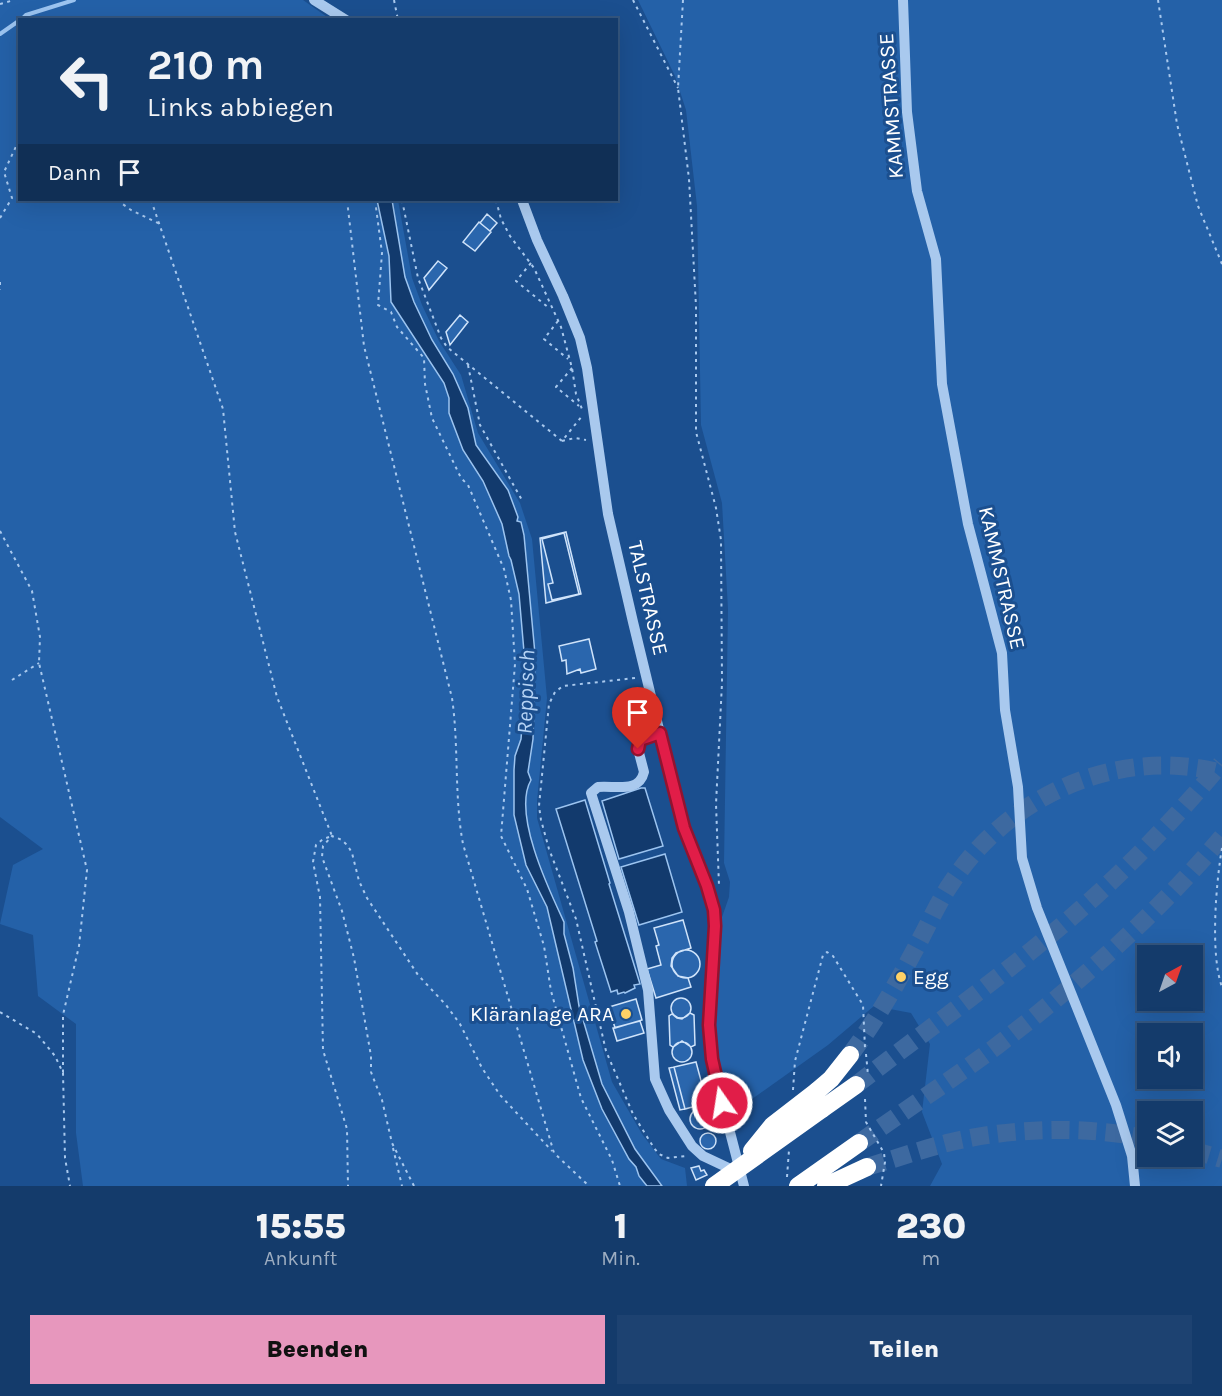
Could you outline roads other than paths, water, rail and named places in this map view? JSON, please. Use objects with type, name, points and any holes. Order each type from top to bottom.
[{"type":"highway","points":[[740,1177],[773,1125],[817,1091],[850,1055]]},
{"type":"highway","points":[[714,1186],[740,1177],[822,1109],[856,1085]]},
{"type":"highway","points":[[798,1186],[859,1143]]},
{"type":"highway","points":[[829,1184],[867,1167]]},
{"type":"street","points":[[314,0],[343,18]]},
{"type":"street","name":"KAMMSTRASSE","points":[[903,0],[907,112],[917,191],[936,259],[942,384],[968,524],[1002,653],[1005,710],[1018,786],[1022,858],[1036,908],[1116,1105],[1132,1156],[1136,1186]]},
{"type":"street","name":"TALSTRASSE","points":[[522,201],[537,240],[573,317],[585,356],[608,514],[684,828],[713,902],[715,926],[709,1015],[711,1047],[740,1177]]},
{"type":"street","points":[[660,733],[645,737],[638,743],[644,772],[639,782],[630,787],[598,787],[591,793],[629,912],[648,990],[655,1079],[669,1110],[693,1146],[700,1154],[740,1177]]},
{"type":"water","name":"Reppisch","points":[[377,201],[392,201],[405,277],[414,302],[432,340],[453,374],[468,408],[476,445],[508,490],[518,517],[517,521],[521,522],[535,654],[533,739],[528,772],[531,780],[526,794],[529,831],[542,872],[564,922],[564,934],[573,968],[579,1006],[602,1084],[635,1149],[662,1186],[647,1186],[639,1176],[602,1109],[583,1060],[547,907],[526,865],[514,815],[515,756],[521,739],[526,675],[519,594],[511,560],[502,524],[483,481],[463,450],[449,413],[449,398],[444,383],[391,302],[389,256]]},
{"type":"water","points":[[645,788],[663,846],[619,859],[602,801]]},
{"type":"water","points":[[585,800],[640,984],[634,985],[635,988],[625,993],[618,994],[617,990],[611,992],[556,809]]},
{"type":"water","points":[[665,854],[682,912],[639,925],[621,867]]},
{"type":"waterway","points":[[23,18],[26,15],[74,0]]},
{"type":"waterway","points":[[0,34],[18,21]]},
{"type":"tunnel","points":[[856,1085],[999,976],[1082,908],[1154,839],[1221,764]]},
{"type":"tunnel","points":[[850,1055],[888,998],[948,889],[976,851],[1004,824],[1036,802],[1070,784],[1107,772],[1145,766],[1183,766],[1222,773]]},
{"type":"tunnel","points":[[859,1143],[981,1058],[1087,973],[1171,894],[1222,837]]},
{"type":"tunnel","points":[[867,1167],[947,1143],[1021,1131],[1073,1130],[1137,1137]]},
{"type":"tunnel","points":[[1203,1153],[1222,1159]]},
{"type":"place","name":"Egg","points":[[901,977]]},
{"type":"place","name":"Kläranlage ARA","points":[[626,1014]]}]
